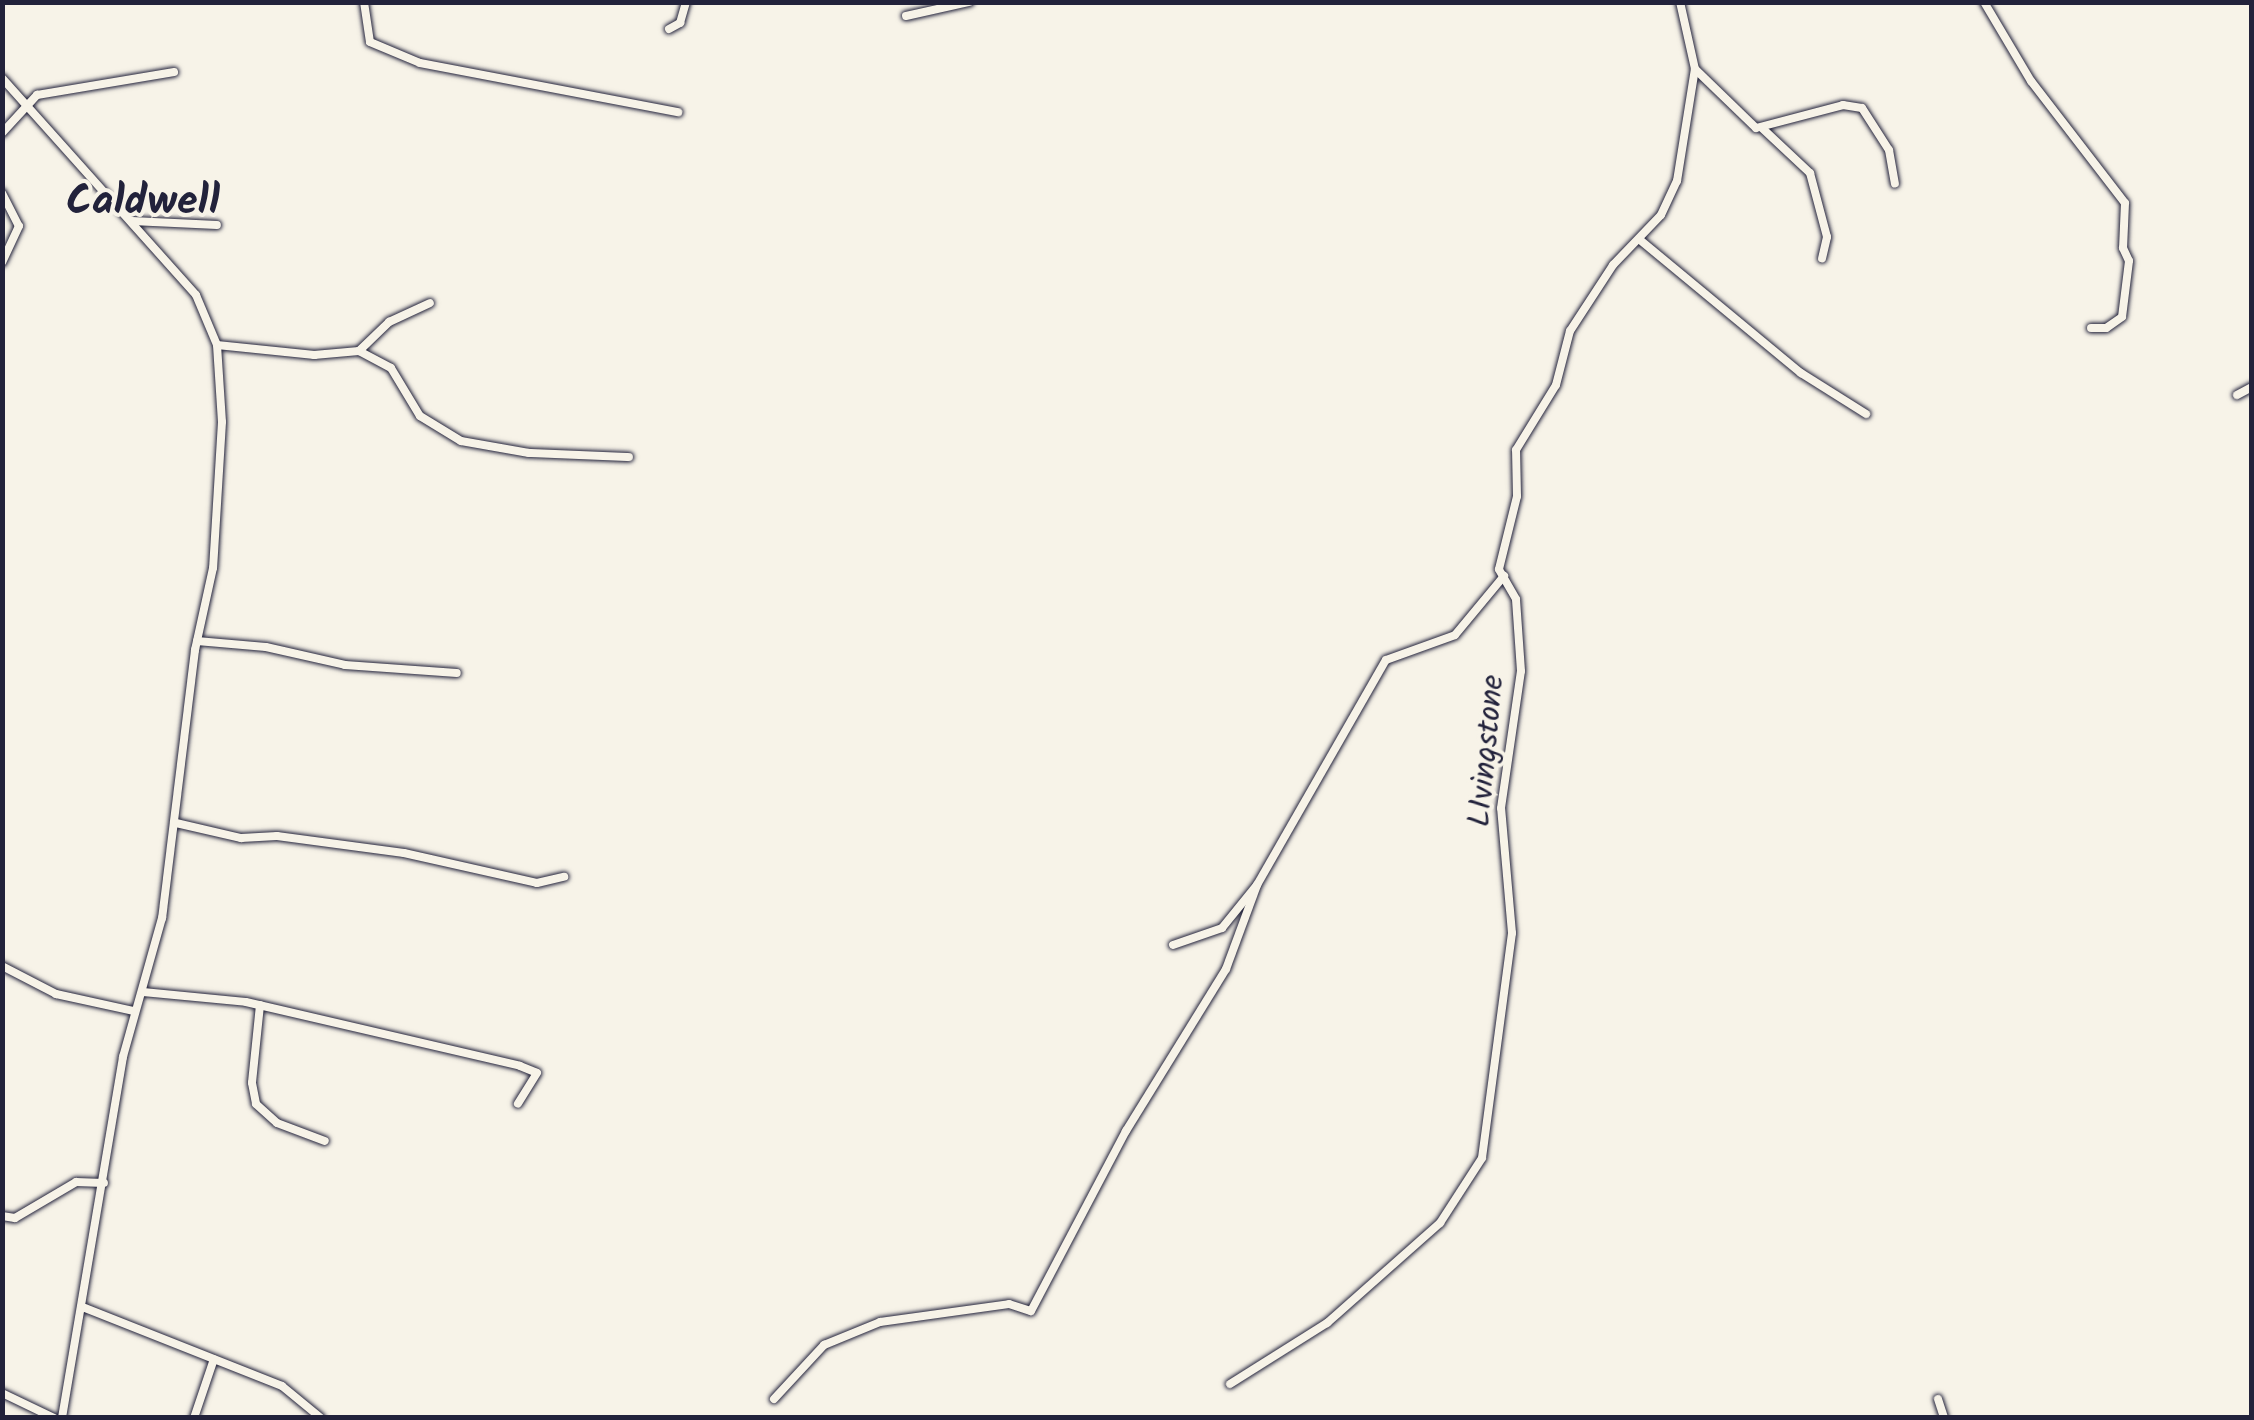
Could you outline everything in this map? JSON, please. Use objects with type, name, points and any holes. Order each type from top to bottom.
[{"type":"street","points":[[364,2],[370,42],[420,63],[678,112]]},
{"type":"street","points":[[670,29],[680,24],[686,2]]},
{"type":"street","points":[[906,16],[969,2]]},
{"type":"street","name":"LIvingstone","points":[[1230,1384],[1327,1322],[1440,1223],[1482,1158],[1512,933],[1501,808],[1521,671],[1518,609],[1500,556],[1517,496],[1519,441],[1556,386],[1570,331],[1613,265],[1640,240],[1678,181],[1695,69],[1680,2]]},
{"type":"street","points":[[1984,2],[2030,81],[2125,203],[2127,298],[2122,317],[2106,328],[2092,328]]},
{"type":"street","points":[[1695,69],[1744,120],[1762,128],[1810,173],[1827,237],[1822,258]]},
{"type":"street","points":[[2,133],[25,102],[114,78],[174,72]]},
{"type":"street","points":[[2,78],[196,294],[217,345],[219,480],[213,568],[197,641],[176,823],[143,992],[134,1010],[85,1308],[58,1418],[2,1393]]},
{"type":"street","points":[[1762,128],[1856,106],[1885,140],[1896,183]]},
{"type":"street","points":[[2,193],[19,226],[2,262]]},
{"type":"street","points":[[132,221],[217,225]]},
{"type":"street","points":[[1640,240],[1809,379],[1866,414]]},
{"type":"street","points":[[359,351],[388,322],[430,302]]},
{"type":"street","points":[[217,345],[314,355],[359,351],[391,368],[420,416],[461,442],[529,453],[630,457]]},
{"type":"street","points":[[2237,395],[2252,387]]},
{"type":"street","points":[[774,1399],[824,1345],[880,1322],[1009,1304],[1031,1311],[1126,1131],[1226,969],[1257,886],[1386,660],[1454,635],[1504,576]]},
{"type":"street","points":[[197,641],[266,647],[345,665],[457,673]]},
{"type":"street","points":[[176,823],[241,838],[277,836],[404,853],[537,882],[564,877]]},
{"type":"street","points":[[1173,945],[1222,928],[1257,886]]},
{"type":"street","points":[[2,966],[56,994],[134,1010]]},
{"type":"street","points":[[143,992],[260,1005],[537,1073],[518,1103]]},
{"type":"street","points":[[260,1005],[252,1082],[256,1104],[278,1123],[326,1141]]},
{"type":"street","points":[[2,1216],[15,1218],[76,1182],[104,1182]]},
{"type":"street","points":[[85,1308],[282,1386],[321,1418]]},
{"type":"street","points":[[194,1418],[214,1360]]},
{"type":"street","points":[[1938,1399],[1947,1415]]},
{"type":"district","name":"Caldwell","points":[[143,203]]}]
